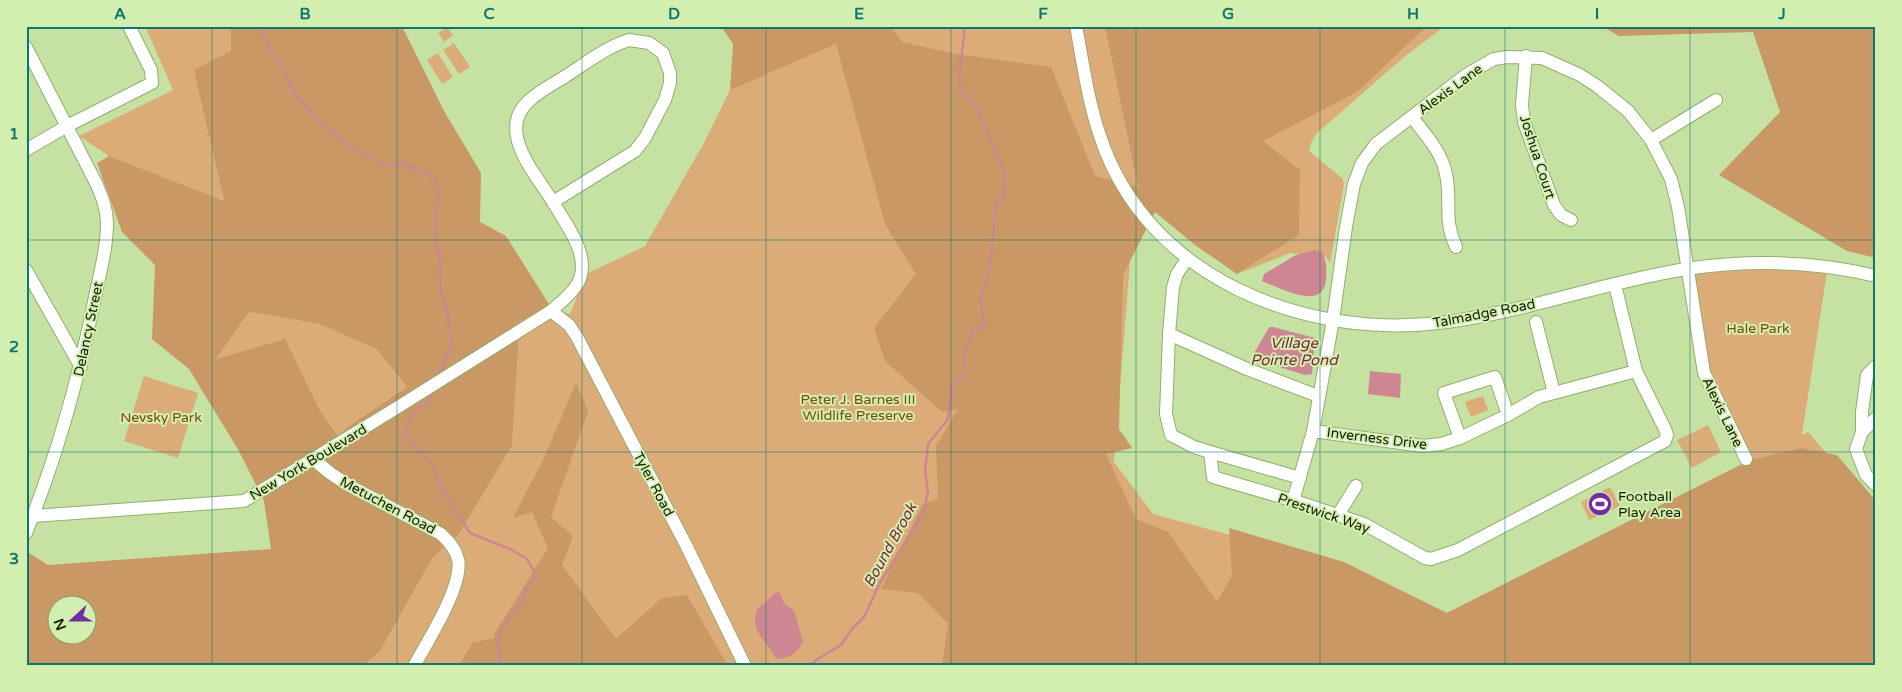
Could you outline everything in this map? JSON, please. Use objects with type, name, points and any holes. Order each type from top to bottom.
[{"type":"street","points":[[26,150],[67,126],[146,88],[152,83],[150,70],[129,26]]},
{"type":"street","name":"Talmadge Road","points":[[1076,26],[1100,138],[1112,165],[1138,210],[1154,230],[1187,258],[1223,282],[1262,301],[1286,309],[1333,320],[1394,324],[1444,322],[1475,318],[1687,269],[1720,265],[1786,264],[1876,276]]},
{"type":"street","name":"New York Boulevard","points":[[33,516],[244,500],[551,311],[577,285],[581,275],[582,264],[579,250],[553,202],[520,150],[515,130],[519,113],[531,99],[619,43],[629,40],[649,43],[663,54],[670,73],[670,83],[665,100],[645,138],[628,157],[553,202]]},
{"type":"street","name":"Delancy Street","points":[[26,47],[105,204],[107,223],[106,245],[81,367],[53,457],[26,533]]},
{"type":"street","name":"Alexis Lane","points":[[1293,501],[1313,431],[1333,320],[1346,227],[1354,184],[1362,163],[1376,144],[1479,66],[1494,59],[1526,56],[1542,58],[1562,66],[1598,86],[1628,112],[1651,140],[1671,179],[1678,207],[1704,373],[1746,459]]},
{"type":"street","name":"Joshua Court","points":[[1526,56],[1522,105],[1524,122],[1554,205],[1562,215],[1571,220]]},
{"type":"street","points":[[1651,140],[1716,100]]},
{"type":"street","points":[[1412,117],[1434,147],[1445,170],[1448,188],[1448,222],[1456,247]]},
{"type":"street","points":[[1187,258],[1177,274],[1173,286],[1168,334],[1166,414],[1171,435],[1194,447],[1300,478]]},
{"type":"street","points":[[26,270],[81,367]]},
{"type":"street","name":"Prestwick Way","points":[[1210,452],[1213,477],[1364,524],[1425,558],[1431,559],[1458,550],[1665,441],[1667,435],[1665,429],[1636,371],[1615,285]]},
{"type":"street","name":"Tyler Road","points":[[551,311],[569,325],[577,337],[686,545],[745,666]]},
{"type":"street","points":[[1536,322],[1554,393]]},
{"type":"street","points":[[1168,334],[1247,369],[1318,396]]},
{"type":"street","points":[[1876,366],[1867,375],[1862,412],[1862,432],[1856,449],[1866,475],[1876,485]]},
{"type":"street","name":"Inverness Drive","points":[[1313,431],[1423,446],[1442,444],[1460,438],[1508,415],[1539,397],[1636,371]]},
{"type":"street","points":[[1460,438],[1444,393],[1495,378],[1508,415]]},
{"type":"street","points":[[1862,432],[1876,418]]},
{"type":"street","name":"Metuchen Road","points":[[313,459],[330,474],[441,534],[452,544],[458,560],[459,572],[454,589],[414,666]]},
{"type":"street","points":[[1338,515],[1356,486]]},
{"type":"green space","points":[[145,26],[231,26],[232,51],[195,70],[224,202],[109,156],[79,136],[173,90]]},
{"type":"green space","name":"Peter J. Barnes III Wildlife Preserve","points":[[767,26],[1445,26],[1404,57],[1316,134],[1311,143],[1309,151],[1343,179],[1344,185],[1330,263],[1326,257],[1290,253],[1237,274],[1274,251],[1136,187],[1114,462],[1153,514],[1344,566],[1443,615],[1750,461],[1708,384],[1687,269],[1754,266],[1827,272],[1802,435],[1808,432],[1876,510],[1876,666],[365,666],[380,651],[433,557],[459,534],[512,446],[520,321],[552,309],[570,314],[586,274],[645,246],[704,143],[730,90],[736,87]]},
{"type":"green space","points":[[447,27],[453,35],[444,42],[438,33]]},
{"type":"green space","points":[[454,43],[470,67],[459,74],[443,50]]},
{"type":"green space","points":[[438,53],[453,77],[442,84],[427,60]]},
{"type":"green space","points":[[249,312],[319,324],[378,349],[408,387],[346,428],[338,436],[319,409],[216,359]]},
{"type":"green space","name":"Nevsky Park","points":[[144,376],[198,393],[178,458],[124,441]]},
{"type":"green space","points":[[1483,396],[1488,410],[1471,417],[1465,402]]},
{"type":"green space","points":[[1708,425],[1721,452],[1692,468],[1677,440]]},
{"type":"green space","name":"Football Play Area","points":[[1610,487],[1620,506],[1589,520],[1581,502]]},
{"type":"shaded area","points":[[231,26],[402,26],[444,111],[481,173],[480,222],[506,236],[552,309],[520,321],[512,446],[459,534],[433,557],[380,651],[364,666],[26,666],[26,551],[48,565],[271,549],[264,501],[239,451],[189,369],[152,339],[155,265],[122,232],[97,163],[109,156],[224,201],[194,70],[231,51]],"holes":[[[249,312],[319,324],[377,349],[407,387],[346,428],[338,436],[319,409],[285,339],[216,359]]]},
{"type":"shaded area","points":[[721,26],[890,26],[902,42],[956,54],[1051,67],[1095,176],[1138,187],[1105,26],[1427,26],[1357,92],[1263,141],[1300,170],[1299,235],[1237,274],[1195,245],[1155,212],[1123,275],[1119,429],[1132,448],[1106,454],[1136,519],[1168,532],[1217,602],[1232,576],[1229,528],[1344,562],[1447,613],[1748,461],[1800,448],[1837,455],[1876,501],[1876,666],[942,666],[948,624],[918,593],[881,589],[923,504],[938,499],[936,446],[958,409],[942,412],[885,361],[874,328],[916,274],[885,224],[836,44],[730,90],[733,44]]},
{"type":"shaded area","points":[[1602,26],[1876,26],[1876,258],[1847,251],[1719,175],[1780,112],[1753,32],[1619,36]]},
{"type":"shaded area","points":[[576,383],[588,411],[551,517],[573,536],[562,565],[616,639],[662,598],[687,595],[728,666],[459,666],[472,643],[494,638],[494,634],[548,548],[532,512],[513,518],[544,458]]},
{"type":"water","points":[[1315,250],[1322,252],[1326,268],[1324,288],[1318,294],[1310,296],[1300,295],[1262,281],[1264,274],[1296,255]]},
{"type":"water","name":"Village Pointe Pond","points":[[1270,327],[1315,338],[1312,374],[1305,375],[1276,366],[1262,365],[1253,359],[1254,353]]},
{"type":"water","points":[[1370,371],[1401,374],[1400,398],[1368,394]]},
{"type":"water","points":[[779,591],[784,603],[794,611],[803,641],[793,654],[785,658],[776,659],[757,630],[755,616],[760,606]]},
{"type":"waterway","points":[[261,26],[268,46],[285,71],[293,92],[324,126],[352,147],[385,165],[401,163],[425,172],[436,180],[439,196],[435,216],[435,239],[440,259],[441,295],[447,310],[452,343],[439,376]]},
{"type":"waterway","name":"Bound Brook","points":[[810,666],[816,660],[841,645],[852,629],[864,617],[880,583],[924,512],[928,491],[925,471],[928,444],[948,419],[952,387],[966,372],[964,355],[973,330],[984,326],[981,299],[990,268],[997,203],[1003,198],[1005,181],[1004,171],[977,109],[961,90],[959,78],[965,26]]},
{"type":"waterway","points":[[433,390],[430,399],[412,414],[404,434],[432,464],[441,488],[470,533],[512,550],[527,559],[536,575],[515,611],[502,627],[497,643],[502,666]]},
{"type":"place","name":"Football Play Area","points":[[1600,504]]},
{"type":"park label","name":"Hale Park","points":[[1758,328]]}]
